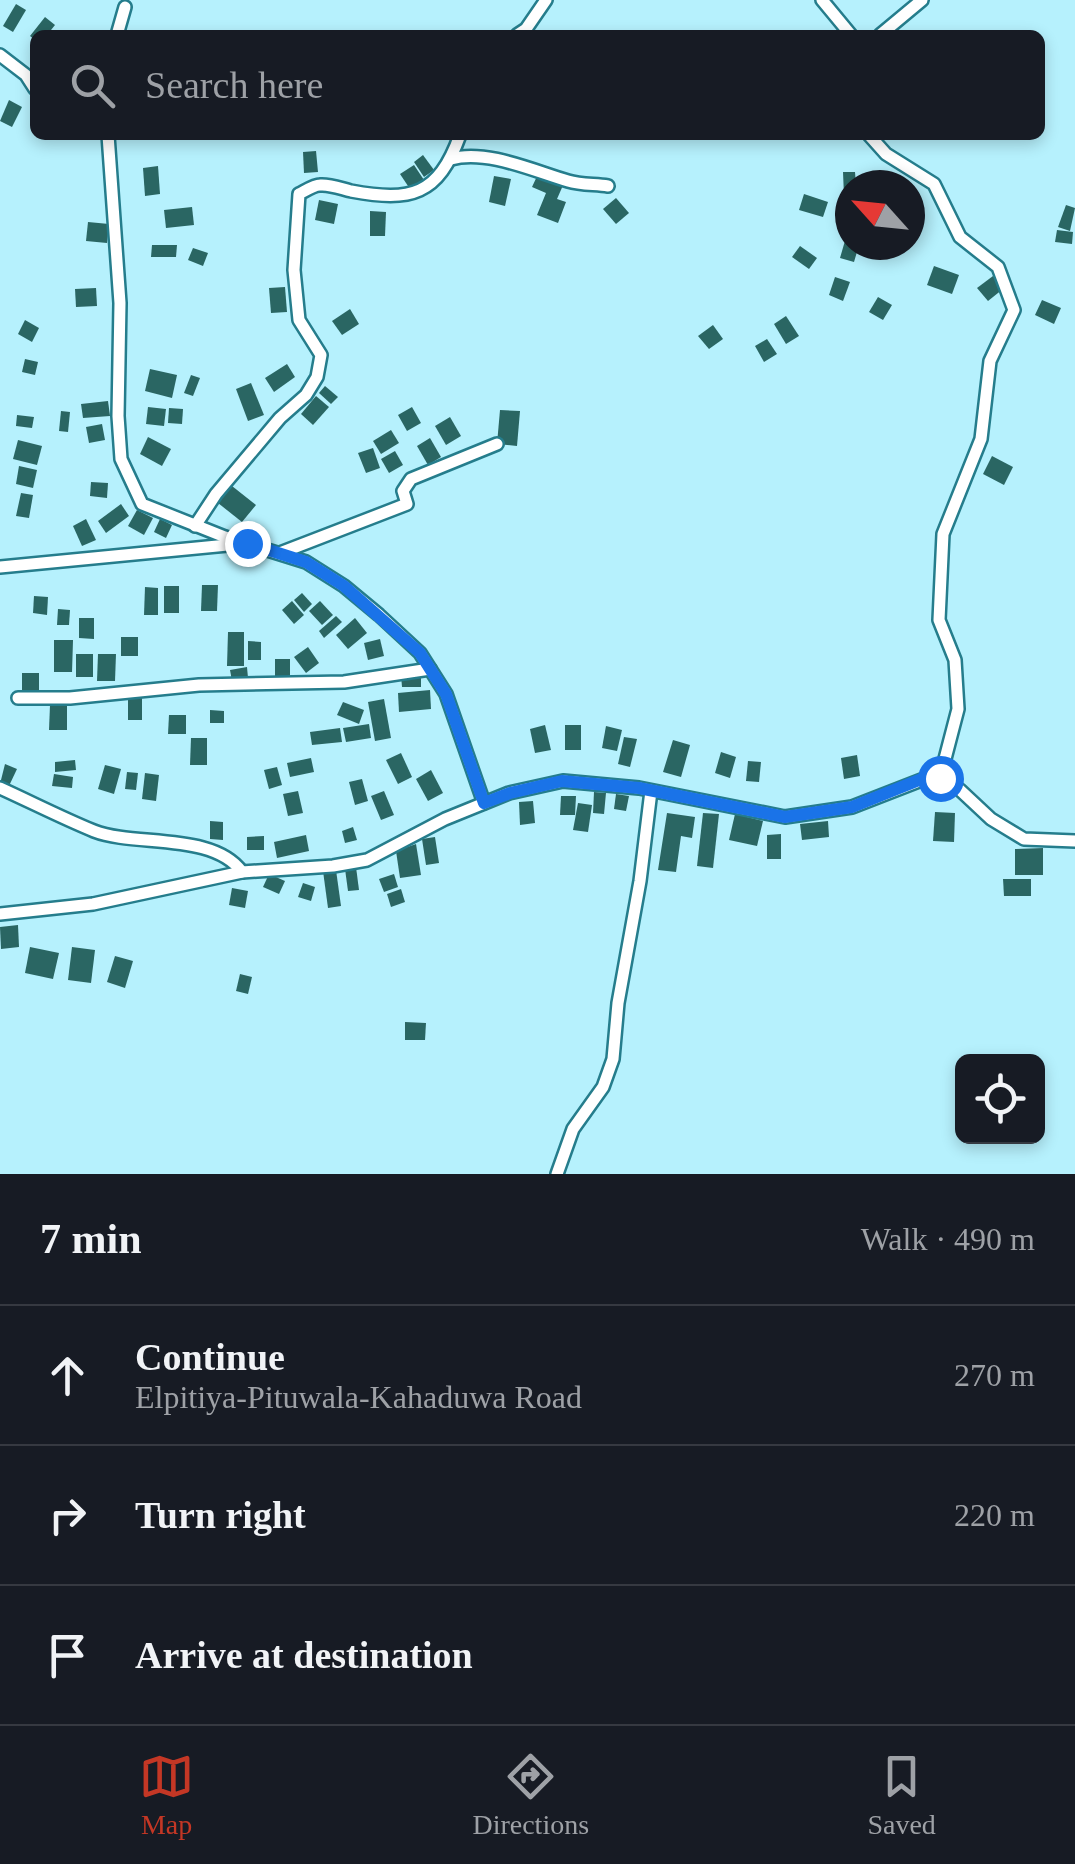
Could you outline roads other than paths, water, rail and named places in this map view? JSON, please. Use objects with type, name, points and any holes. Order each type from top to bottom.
[{"type":"street","points":[[524,30],[546,0]]},
{"type":"street","points":[[822,0],[847,30]]},
{"type":"street","points":[[886,30],[922,0]]},
{"type":"street","points":[[118,30],[125,7]]},
{"type":"street","points":[[0,55],[30,81]]},
{"type":"street","points":[[108,140],[120,303],[121,458],[142,504],[195,526],[306,562],[344,586],[420,653],[430,668],[446,694],[484,803]]},
{"type":"street","points":[[195,526],[216,494],[317,377],[320,355],[299,320],[294,270],[299,194],[319,184],[384,198],[410,196],[433,184],[452,159],[458,140]]},
{"type":"street","points":[[873,140],[886,154],[934,184],[960,237],[998,267],[1014,310],[990,360],[981,439],[944,534],[939,620],[956,660],[958,709],[940,778]]},
{"type":"street","points":[[452,159],[471,153],[501,163],[528,165],[571,182],[608,186]]},
{"type":"street","points":[[280,553],[407,504],[403,490],[411,479],[496,444]]},
{"type":"street","points":[[0,567],[247,543]]},
{"type":"street","points":[[18,698],[70,698],[199,685],[344,682],[430,668]]},
{"type":"street","points":[[0,914],[93,904],[242,872],[367,860],[484,803],[562,781],[652,791],[785,817],[852,807],[924,778],[940,778],[960,790],[991,819],[1024,839],[1075,841]]},
{"type":"street","points":[[0,788],[96,832],[188,845],[232,859],[242,872]]},
{"type":"street","points":[[557,1174],[572,1129],[603,1088],[613,1059],[618,1003],[652,791]]}]
